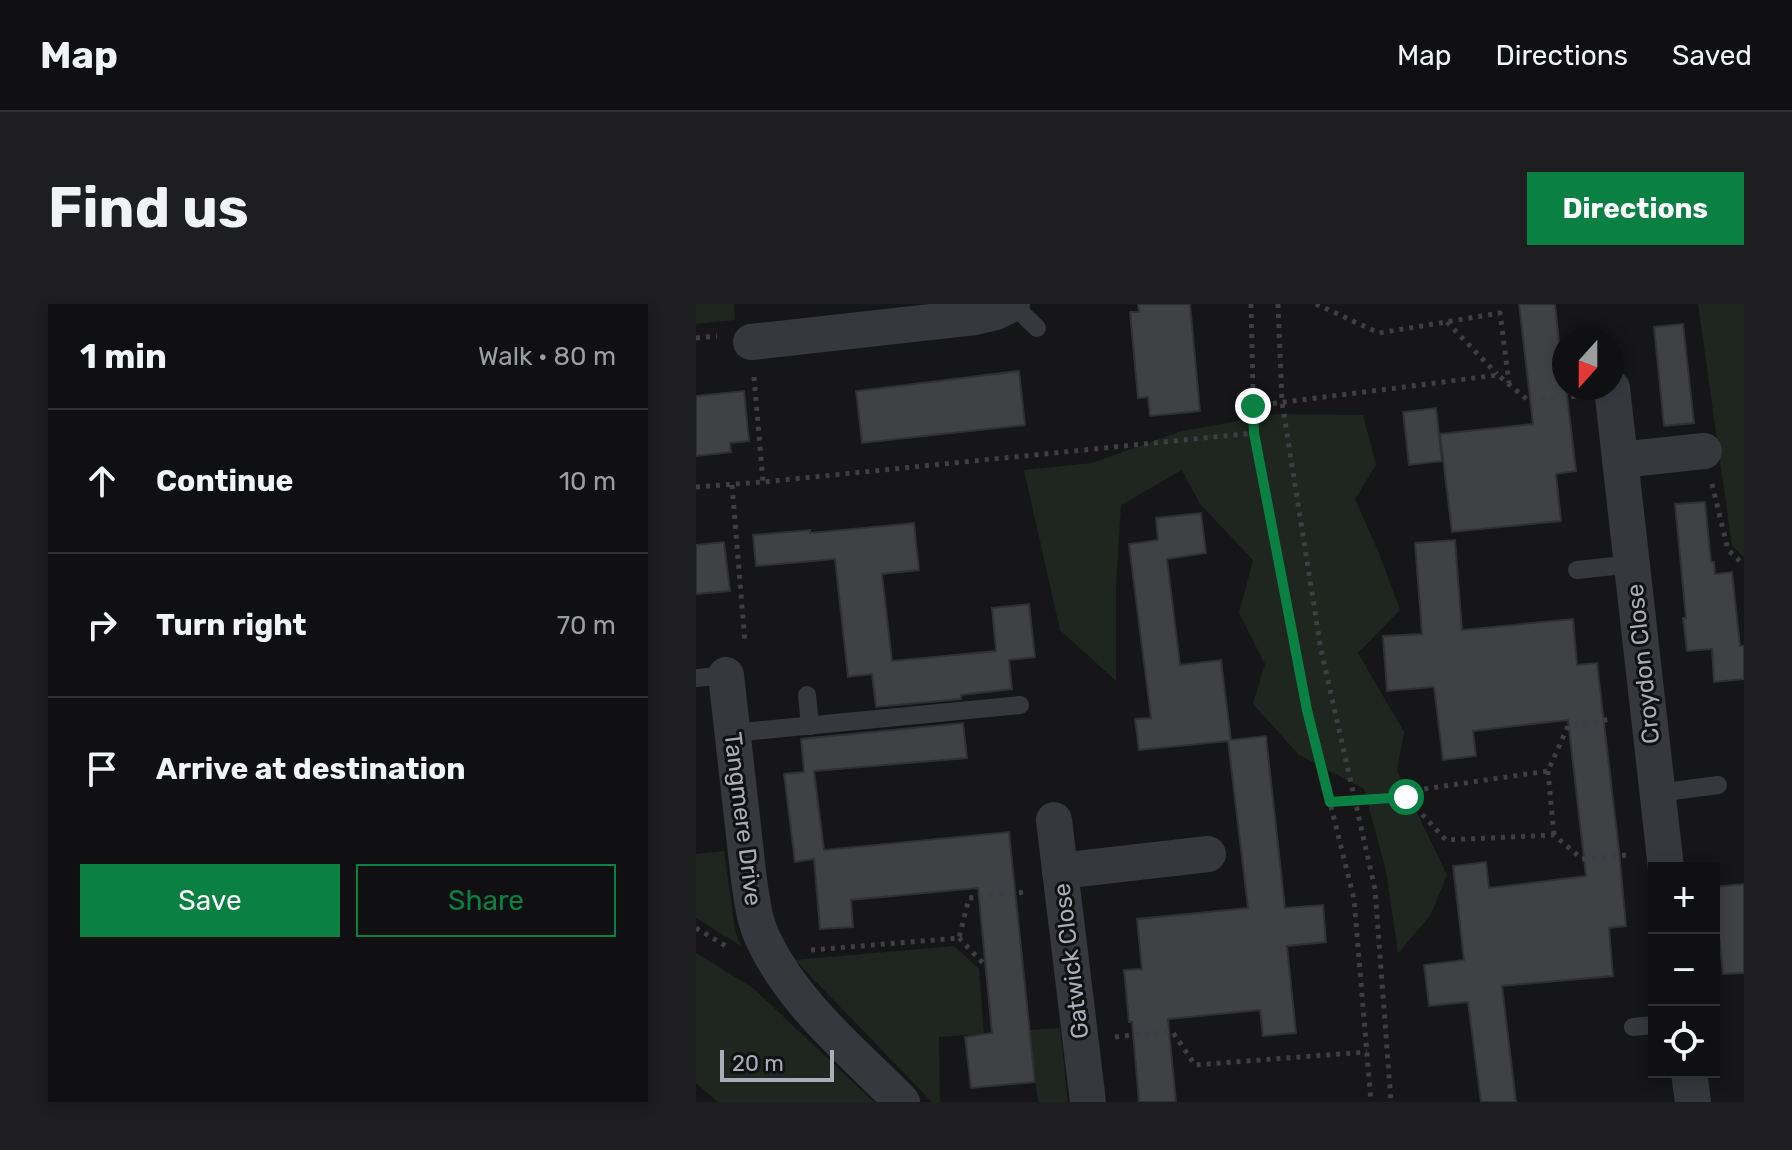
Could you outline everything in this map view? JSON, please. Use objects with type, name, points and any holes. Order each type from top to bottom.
[{"type":"street","points":[[751,342],[831,318],[975,317],[996,312],[1020,312]]},
{"type":"street","name":"Croydon Close","points":[[1613,400],[1665,859]]},
{"type":"street","points":[[1620,460],[1704,451]]},
{"type":"street","name":"Tangmere Drive","points":[[711,676],[732,733],[754,911],[762,938],[797,992],[819,1018],[902,1102]]},
{"type":"street","name":"Gatwick Close","points":[[1054,820],[1088,1102]]},
{"type":"street","points":[[1061,879],[1208,854]]},
{"type":"street","points":[[1690,1078],[1693,1102]]},
{"type":"lane","points":[[1577,570],[1632,564]]},
{"type":"lane","points":[[807,695],[810,726]]},
{"type":"lane","points":[[732,733],[1020,705]]},
{"type":"lane","points":[[1658,793],[1718,785]]},
{"type":"lane","points":[[1633,1027],[1648,1026]]},
{"type":"path","points":[[1251,304],[1254,433],[1307,710],[1354,899],[1371,1102]]},
{"type":"path","points":[[1278,304],[1282,402],[1321,650],[1375,889],[1391,1102]]},
{"type":"path","points":[[1316,304],[1379,333],[1500,313]]},
{"type":"path","points":[[1503,304],[1500,313],[1509,384]]},
{"type":"path","points":[[1447,322],[1498,375],[1529,401],[1552,398]]},
{"type":"path","points":[[751,342],[763,482]]},
{"type":"path","points":[[1253,406],[1498,375]]},
{"type":"path","points":[[696,487],[1254,433]]},
{"type":"path","points":[[1704,451],[1728,550],[1744,565]]},
{"type":"path","points":[[711,676],[746,655],[732,485]]},
{"type":"path","points":[[1554,835],[1548,771],[1568,726],[1649,714]]},
{"type":"path","points":[[1330,802],[1406,797],[1424,789],[1548,771]]},
{"type":"path","points":[[1406,797],[1446,840],[1554,835],[1582,859],[1665,859]]},
{"type":"path","points":[[959,938],[969,898],[1061,879]]},
{"type":"path","points":[[771,953],[959,938]]},
{"type":"path","points":[[959,938],[986,966]]},
{"type":"path","points":[[1080,1040],[1172,1031],[1195,1065],[1367,1052]]},
{"type":"shaded area","points":[[696,304],[734,304],[735,320],[696,324]]},
{"type":"shaded area","points":[[1698,304],[1744,304],[1744,557],[1732,546]]},
{"type":"shaded area","points":[[1277,414],[1363,415],[1376,465],[1355,499],[1400,610],[1358,653],[1404,732],[1397,771],[1447,875],[1430,916],[1398,953],[1386,871],[1364,789],[1299,755],[1253,704],[1265,664],[1239,613],[1253,560],[1200,504],[1182,470],[1121,505],[1116,585],[1116,681],[1060,630],[1024,470],[1092,463],[1182,431]]},
{"type":"shaded area","points":[[724,851],[735,930],[741,946],[696,918],[696,854]]},
{"type":"shaded area","points":[[954,946],[979,969],[984,1034],[939,1037],[940,1102],[932,1102],[795,960]]},
{"type":"shaded area","points":[[696,953],[753,988],[874,1102],[718,1102],[696,1083]]},
{"type":"shaded area","points":[[1060,1028],[1068,1102],[1038,1102],[1030,1030]]},
{"type":"building","points":[[1138,304],[1190,304],[1200,411],[1150,416],[1148,397],[1138,398],[1130,312],[1139,312]]},
{"type":"building","points":[[1519,304],[1555,304],[1558,328],[1552,328],[1552,400],[1567,400],[1576,471],[1556,474],[1561,521],[1452,532],[1440,434],[1533,424]]},
{"type":"building","points":[[1683,324],[1694,423],[1664,426],[1654,327]]},
{"type":"building","points":[[1019,371],[1025,425],[862,443],[856,391]]},
{"type":"building","points":[[744,391],[749,441],[730,443],[731,452],[696,456],[696,396]]},
{"type":"building","points":[[1436,408],[1442,461],[1409,465],[1403,412]]},
{"type":"building","points":[[1705,502],[1715,574],[1732,572],[1740,646],[1744,646],[1744,679],[1714,682],[1712,649],[1687,651],[1675,504]]},
{"type":"building","points":[[1201,513],[1206,553],[1167,559],[1180,665],[1221,660],[1231,740],[1266,736],[1285,908],[1323,905],[1326,942],[1287,946],[1296,1033],[1263,1036],[1260,1010],[1168,1019],[1176,1102],[1139,1102],[1124,970],[1142,969],[1137,919],[1248,908],[1228,741],[1139,750],[1135,719],[1151,718],[1129,544],[1158,540],[1156,518]]},
{"type":"building","points":[[914,523],[919,570],[882,574],[892,661],[996,651],[992,608],[1029,604],[1035,657],[1009,660],[1012,689],[961,695],[961,699],[876,707],[872,674],[848,677],[835,559],[756,566],[753,535]]},
{"type":"building","points":[[1455,540],[1462,630],[1573,619],[1577,665],[1597,663],[1619,850],[1626,926],[1609,928],[1613,976],[1502,986],[1516,1102],[1481,1102],[1468,1002],[1429,1006],[1424,965],[1464,960],[1453,866],[1486,862],[1489,888],[1586,876],[1568,720],[1473,731],[1476,756],[1443,760],[1434,687],[1387,691],[1383,636],[1422,634],[1415,543]]},
{"type":"building","points":[[724,542],[730,591],[696,594],[696,545]]},
{"type":"building","points":[[963,723],[967,758],[814,771],[824,850],[1009,832],[1035,1082],[971,1088],[965,1037],[992,1033],[978,888],[851,900],[853,927],[820,929],[814,859],[795,862],[784,774],[804,772],[801,739]]},
{"type":"building","points":[[1744,884],[1744,973],[1723,974],[1720,886]]},
{"type":"route","points":[[1253,406],[1254,433],[1307,710],[1330,802],[1406,797]]}]
